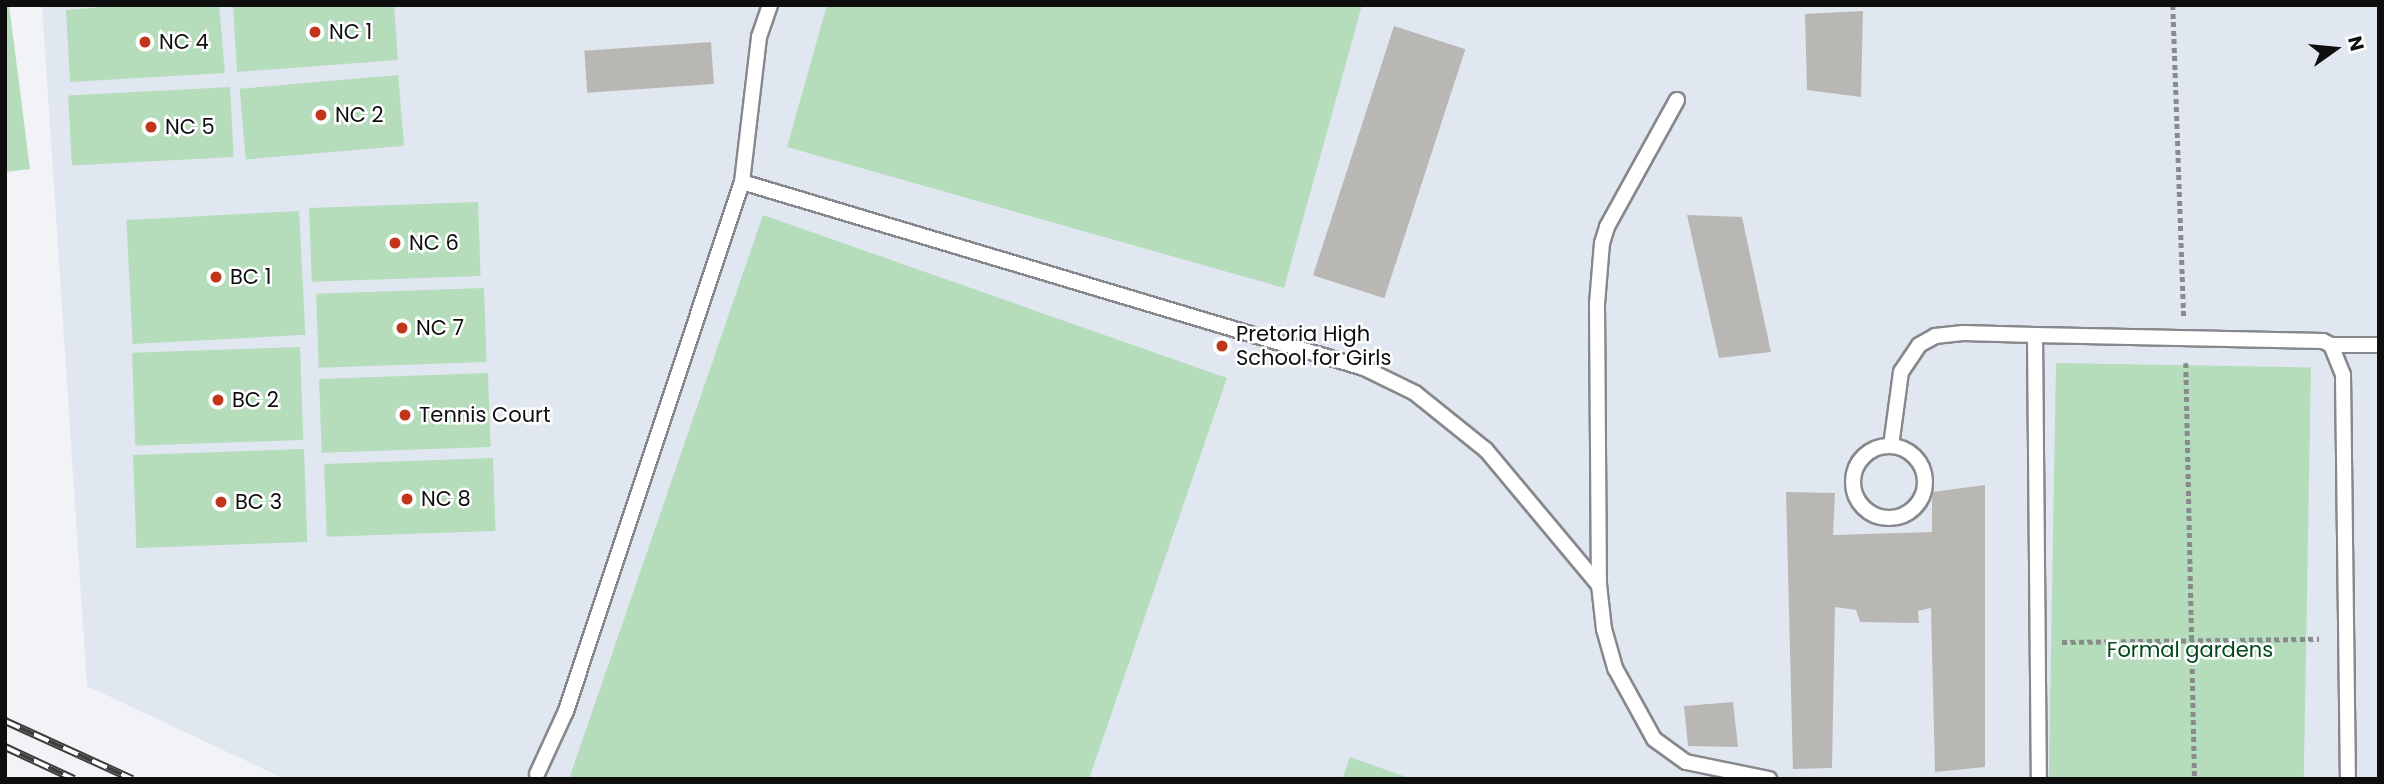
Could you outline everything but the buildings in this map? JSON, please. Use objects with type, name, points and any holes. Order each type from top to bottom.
[{"type":"lane","points":[[537,774],[566,711],[742,182],[759,37],[770,5]]},
{"type":"lane","points":[[1678,100],[1607,226],[1602,243],[1597,304],[1599,585],[1609,650],[1654,739],[1686,762],[1769,779]]},
{"type":"lane","points":[[742,182],[1364,368],[1415,393],[1486,450],[1599,585]]},
{"type":"lane","points":[[1891,446],[1901,372],[1919,345],[1935,337],[1963,333],[2323,341],[2331,345],[2379,345]]},
{"type":"lane","points":[[2035,335],[2039,779]]},
{"type":"lane","points":[[2331,345],[2343,375],[2348,779]]},
{"type":"lane","points":[[1891,446],[1913,455],[1925,475],[1926,487],[1915,508],[1894,519],[1882,518],[1862,506],[1853,484],[1854,472],[1868,452],[1891,446]]},
{"type":"path","points":[[2173,5],[2185,338],[2195,779]]},
{"type":"path","points":[[2061,642],[2319,639]]},
{"type":"shaded area","name":"Pretoria High School for Girls","points":[[42,5],[2379,5],[2379,779],[285,779],[87,686]]},
{"type":"green space","points":[[5,5],[9,5],[30,169],[5,172]]},
{"type":"green space","name":"NC 4","points":[[124,5],[219,5],[225,73],[70,82],[66,10]]},
{"type":"green space","name":"NC 1","points":[[233,5],[394,5],[398,60],[237,72]]},
{"type":"green space","points":[[827,5],[1362,5],[1284,288],[787,147]]},
{"type":"green space","name":"NC 2","points":[[398,75],[404,146],[246,160],[240,89]]},
{"type":"green space","name":"NC 5","points":[[230,87],[234,157],[72,165],[68,95]]},
{"type":"green space","name":"NC 6","points":[[478,202],[481,276],[312,282],[309,208]]},
{"type":"green space","name":"BC 1","points":[[299,211],[305,335],[133,344],[126,220]]},
{"type":"green space","points":[[763,215],[1227,378],[1089,779],[569,779]]},
{"type":"green space","name":"NC 7","points":[[484,288],[487,362],[319,368],[316,294]]},
{"type":"green space","name":"BC 2","points":[[300,347],[303,440],[135,446],[132,353]]},
{"type":"green space","name":"Formal gardens","points":[[2056,363],[2311,367],[2304,779],[2049,779]]},
{"type":"green space","points":[[488,373],[491,447],[322,453],[319,379]]},
{"type":"green space","name":"BC 3","points":[[304,449],[307,542],[136,548],[133,455]]},
{"type":"green space","points":[[493,458],[496,531],[327,537],[324,464]]},
{"type":"green space","points":[[1350,757],[1412,779],[1342,779]]},
{"type":"railway","points":[[5,721],[132,779]]},
{"type":"railway","points":[[5,747],[74,779]]},
{"type":"place","name":"NC 1","points":[[315,32]]},
{"type":"place","name":"NC 4","points":[[145,42]]},
{"type":"place","name":"NC 2","points":[[321,115]]},
{"type":"place","name":"NC 5","points":[[151,127]]},
{"type":"place","name":"NC 6","points":[[395,243]]},
{"type":"place","name":"BC 1","points":[[216,277]]},
{"type":"place","name":"NC 7","points":[[402,328]]},
{"type":"place","name":"Pretoria High School for Girls","points":[[1222,346]]},
{"type":"place","name":"BC 2","points":[[218,400]]},
{"type":"place","name":"Tennis Court","points":[[405,415]]},
{"type":"place","name":"NC 8","points":[[407,499]]},
{"type":"place","name":"BC 3","points":[[221,502]]}]
